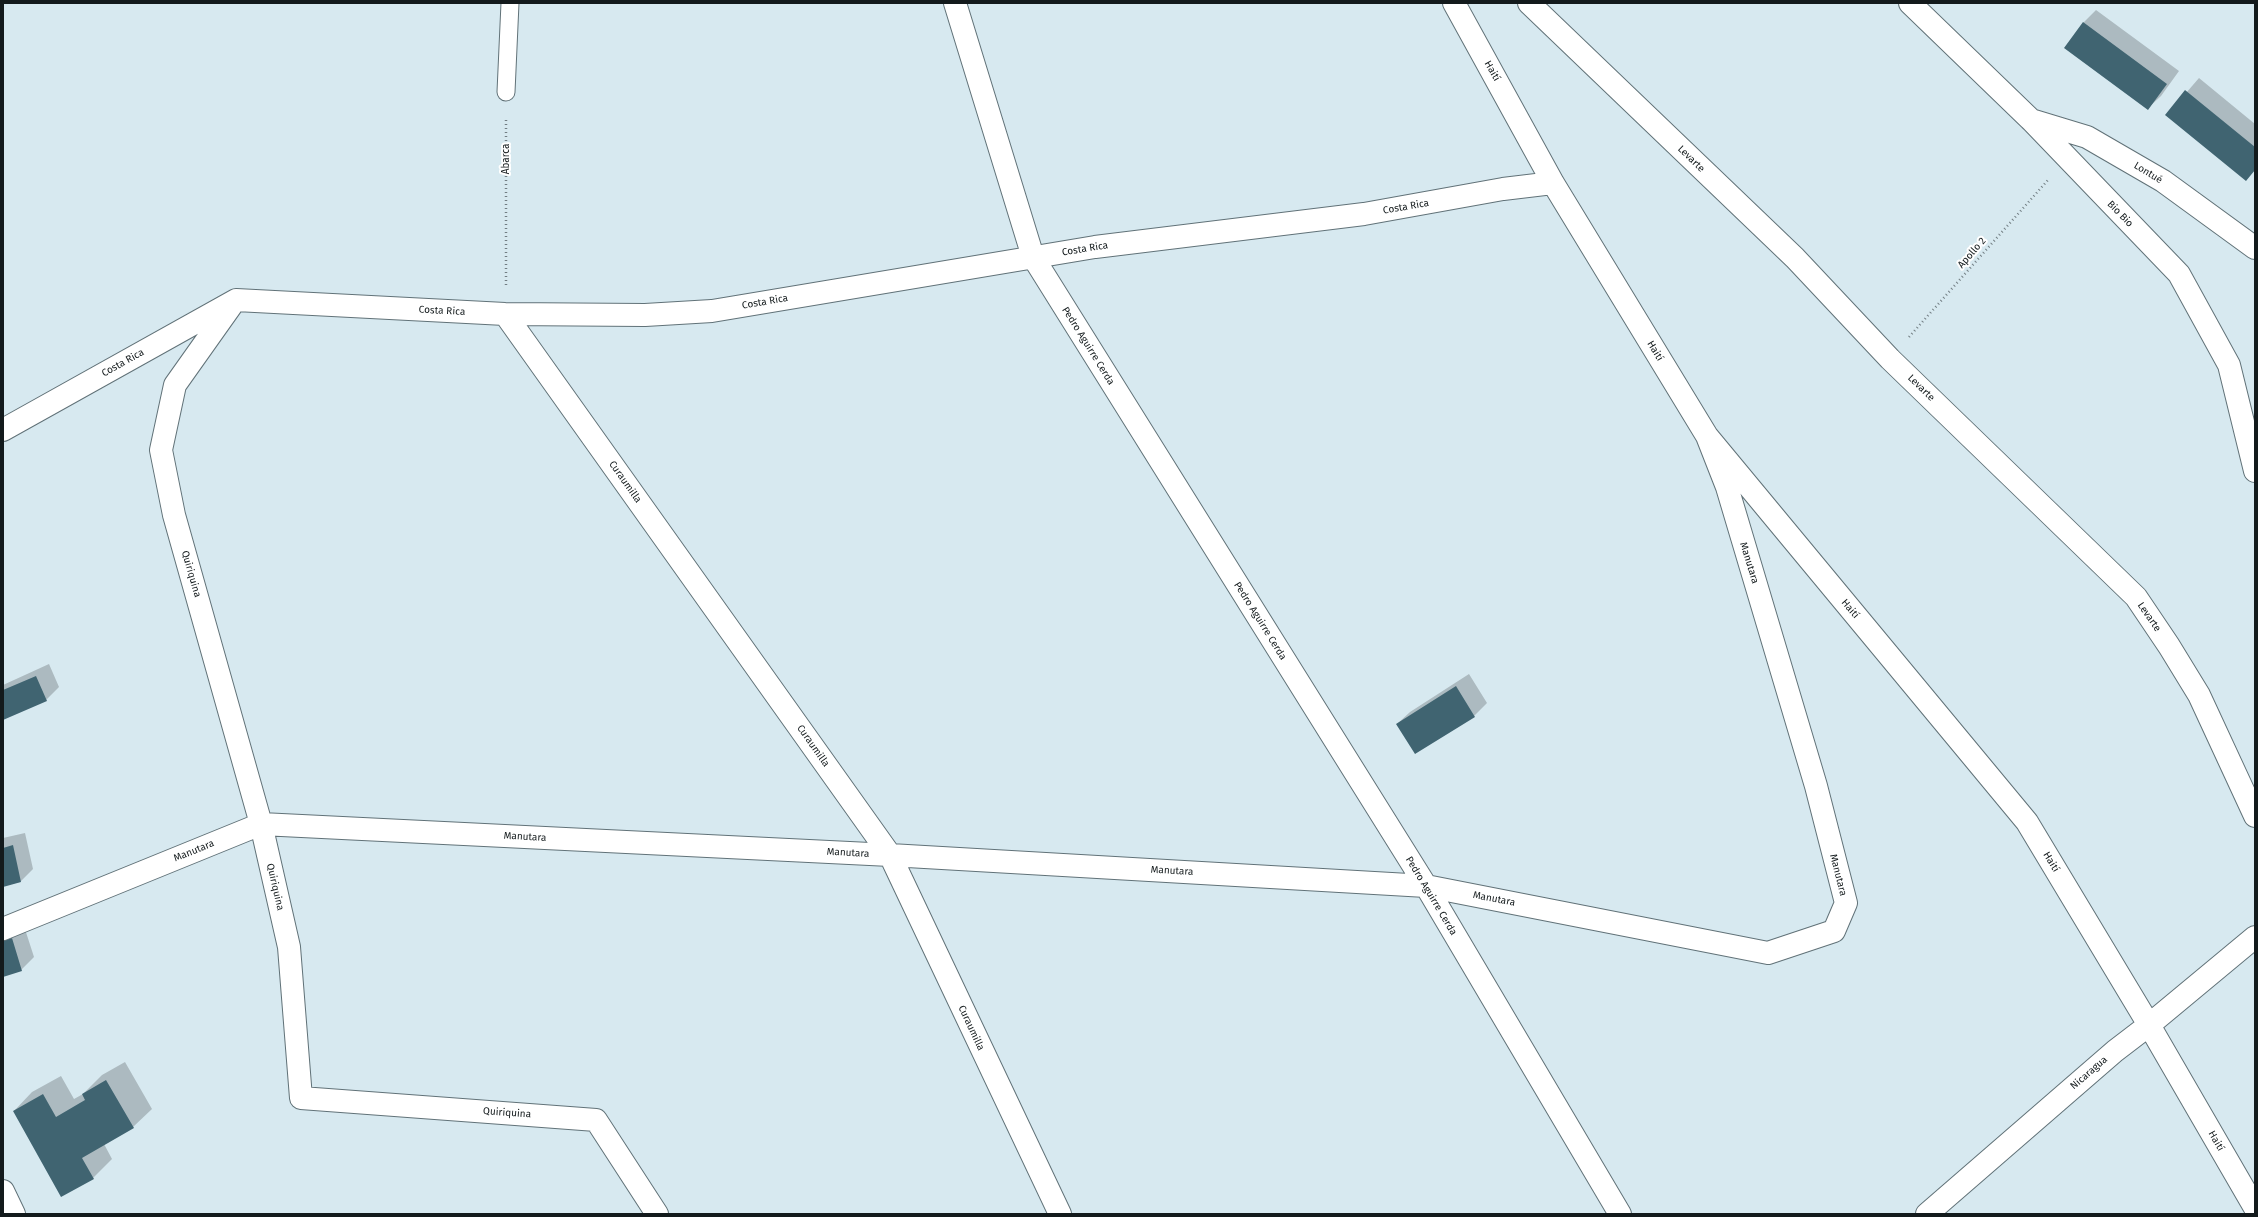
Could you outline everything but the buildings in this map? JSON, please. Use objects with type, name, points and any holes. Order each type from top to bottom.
[{"type":"street","name":"Pedro Aguirre Cerda","points":[[955,3],[1033,257],[1426,886],[1620,1214]]},
{"type":"street","name":"Haití","points":[[1454,3],[1553,183],[1707,436],[2027,822],[2149,1025],[2255,1208]]},
{"type":"street","name":"Levarte","points":[[1529,3],[1795,258],[1890,359],[2136,597],[2169,646],[2199,695],[2255,816]]},
{"type":"street","name":"Bio Bio","points":[[1910,3],[2030,119],[2179,274],[2229,365],[2255,471]]},
{"type":"street","name":"Lontué","points":[[2030,119],[2087,137],[2162,181],[2255,248]]},
{"type":"street","name":"Costa Rica","points":[[3,430],[236,300],[506,314],[645,315],[712,311],[1095,246],[1218,230],[1364,214],[1503,189],[1553,183]]},
{"type":"street","name":"Quiriquina","points":[[236,300],[175,385],[161,450],[174,515],[261,824],[289,947],[301,1098],[596,1120],[657,1214]]},
{"type":"street","name":"Curaumilla","points":[[506,314],[890,855],[1060,1214]]},
{"type":"street","name":"Manutara","points":[[3,929],[261,824],[890,855],[1426,886],[1768,953],[1834,931],[1846,903],[1818,793],[1727,487],[1707,436]]},
{"type":"street","name":"Nicaragua","points":[[1927,1214],[2115,1051],[2149,1025],[2255,937]]},
{"type":"street","points":[[3,1190],[14,1214]]},
{"type":"lane","points":[[506,92],[510,3]]},
{"type":"path","name":"Abarca","points":[[506,92],[506,314]]},
{"type":"path","name":"Apollo 2","points":[[1890,359],[2067,159]]}]
